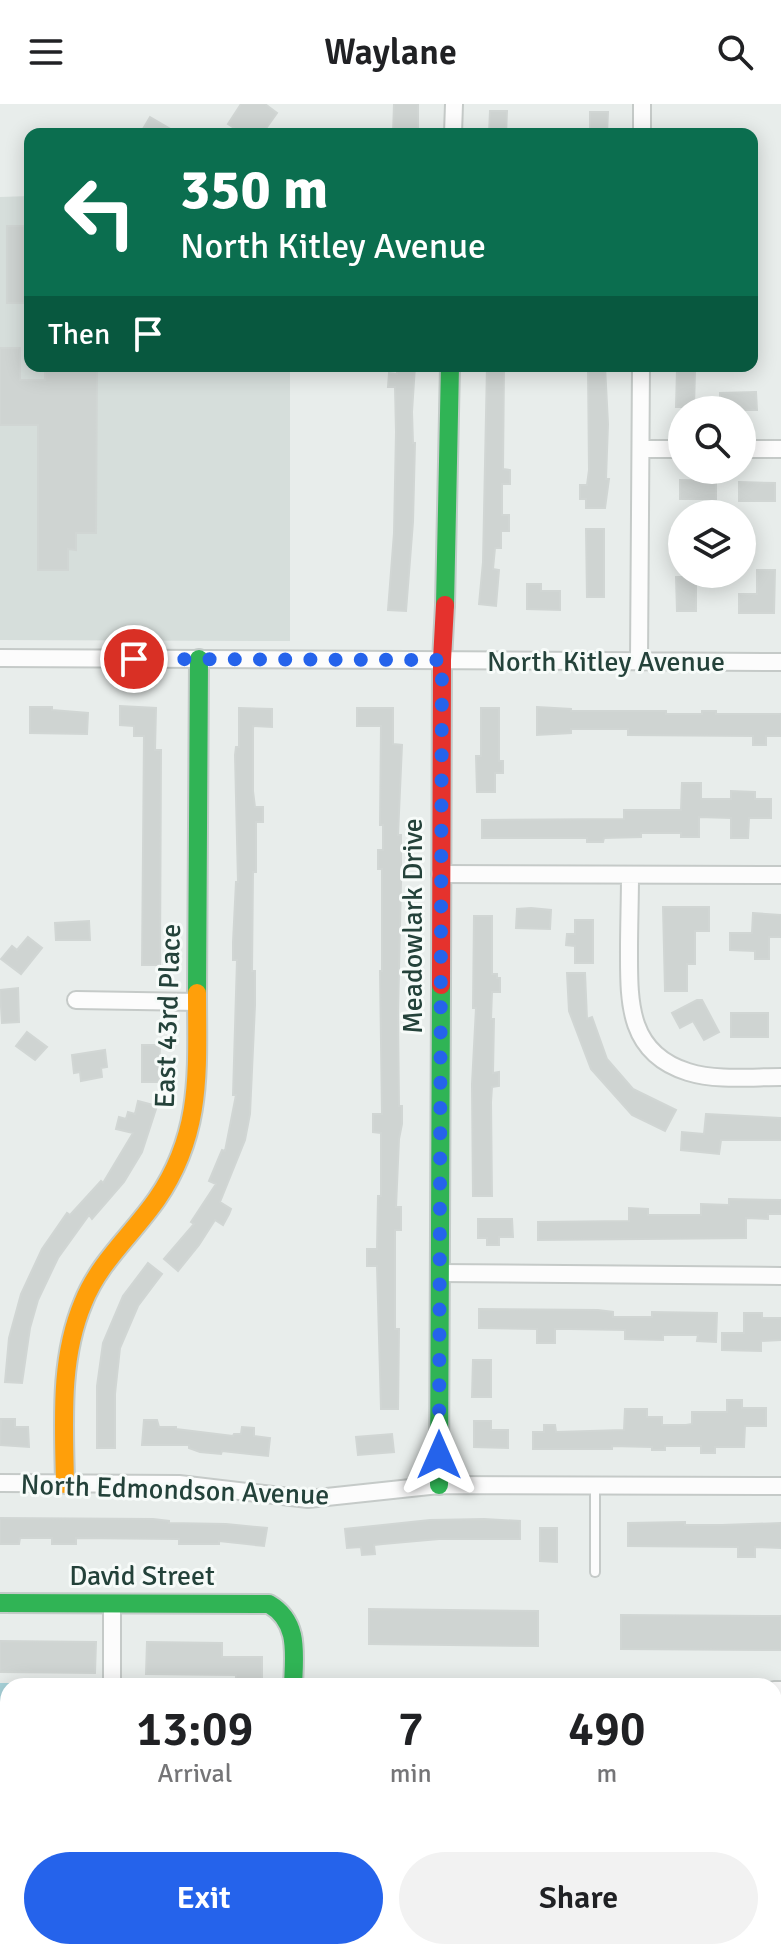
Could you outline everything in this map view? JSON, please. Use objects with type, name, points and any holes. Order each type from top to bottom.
[{"type":"street","points":[[453,128],[454,104]]},
{"type":"street","points":[[642,104],[642,128]]},
{"type":"street","name":"Meadowlark Drive","points":[[439,1485],[442,660],[448,553],[450,372]]},
{"type":"street","points":[[639,661],[641,372]]},
{"type":"street","points":[[641,449],[668,449]]},
{"type":"street","points":[[756,449],[781,449]]},
{"type":"street","name":"North Kitley Avenue","points":[[0,658],[781,662]]},
{"type":"street","name":"East 43rd Place","points":[[65,1484],[65,1371],[80,1309],[107,1258],[149,1210],[178,1162],[190,1129],[197,1095],[199,659]]},
{"type":"street","points":[[440,874],[781,875]]},
{"type":"street","points":[[630,875],[628,998],[644,1040],[663,1059],[689,1072],[710,1076],[781,1077]]},
{"type":"street","points":[[76,1000],[198,1002]]},
{"type":"street","points":[[439,1273],[781,1276]]},
{"type":"street","name":"North Edmondson Avenue","points":[[0,1483],[179,1484],[308,1499],[439,1485],[781,1486]]},
{"type":"street","name":"David Street","points":[[0,1603],[266,1604],[282,1611],[293,1630],[293,1678]]},
{"type":"street","points":[[112,1603],[112,1678]]},
{"type":"lane","points":[[595,1486],[595,1572]]},
{"type":"shaded area","points":[[24,196],[24,372],[290,372],[290,641],[0,640],[0,197]]},
{"type":"building","points":[[241,104],[265,104],[277,113],[266,128],[234,128],[228,124]]},
{"type":"building","points":[[394,104],[418,104],[418,128],[393,128]]},
{"type":"building","points":[[490,111],[507,111],[506,128],[489,128]]},
{"type":"building","points":[[590,112],[608,112],[607,128],[590,128]]},
{"type":"building","points":[[150,117],[169,128],[144,128]]},
{"type":"building","points":[[7,226],[24,226],[24,303],[7,303]]},
{"type":"building","points":[[0,348],[20,348],[20,380],[45,380],[45,372],[97,372],[96,533],[76,533],[76,550],[68,549],[68,570],[38,570],[38,425],[0,425]]},
{"type":"building","points":[[415,372],[413,522],[406,611],[388,610],[394,533],[396,432],[395,387],[388,387],[389,373]]},
{"type":"building","points":[[487,372],[504,372],[503,469],[510,470],[510,484],[502,484],[502,515],[509,515],[509,531],[501,531],[501,548],[495,548],[493,569],[499,570],[496,606],[479,604],[483,562]]},
{"type":"building","points":[[588,372],[605,372],[606,479],[609,479],[605,508],[586,508],[586,499],[580,499],[580,485],[587,485]]},
{"type":"building","points":[[677,372],[695,372],[694,396],[676,396]]},
{"type":"building","points":[[756,392],[757,410],[756,396],[720,396],[720,393]]},
{"type":"building","points":[[775,483],[775,501],[739,500],[739,484]]},
{"type":"building","points":[[680,484],[716,484],[716,499],[680,499]]},
{"type":"building","points":[[586,529],[604,529],[604,597],[587,597]]},
{"type":"building","points":[[757,570],[775,570],[774,613],[739,613],[739,594],[757,594]]},
{"type":"building","points":[[527,584],[541,584],[541,591],[560,591],[560,610],[527,609]]},
{"type":"building","points":[[676,588],[696,588],[696,611],[677,611]]},
{"type":"building","points":[[120,706],[156,708],[155,750],[161,750],[160,965],[142,965],[144,736],[134,736],[134,726],[120,725]]},
{"type":"building","points":[[30,707],[88,713],[87,734],[30,733]]},
{"type":"building","points":[[537,707],[571,711],[666,711],[666,714],[716,711],[716,714],[781,714],[781,736],[766,736],[766,745],[753,745],[753,736],[628,735],[628,729],[571,729],[571,733],[537,735]]},
{"type":"building","points":[[239,708],[272,709],[272,727],[253,726],[253,791],[255,807],[263,807],[263,822],[256,822],[256,872],[253,872],[252,971],[255,971],[255,1005],[250,1114],[245,1140],[220,1202],[231,1209],[229,1214],[223,1225],[215,1220],[178,1271],[164,1259],[194,1224],[191,1222],[216,1184],[209,1181],[222,1150],[225,1151],[236,1095],[233,1095],[237,960],[233,960],[233,942],[238,882],[235,755],[236,747],[239,747]]},
{"type":"building","points":[[357,708],[393,708],[393,744],[402,745],[398,835],[401,835],[401,882],[398,1015],[402,1124],[396,1207],[401,1207],[401,1230],[395,1230],[398,1409],[381,1409],[377,1266],[367,1266],[367,1249],[377,1249],[378,1196],[381,1196],[381,1133],[373,1132],[373,1114],[382,1114],[382,869],[378,869],[378,850],[383,850],[383,825],[380,825],[381,726],[357,726]]},
{"type":"building","points":[[481,708],[499,708],[499,761],[503,761],[503,773],[495,773],[495,792],[477,792],[476,756],[481,756]]},
{"type":"building","points":[[682,783],[701,783],[701,799],[731,799],[731,791],[755,792],[755,799],[771,799],[771,818],[749,818],[748,838],[731,838],[731,818],[699,817],[699,837],[681,837],[681,833],[641,833],[641,837],[604,838],[603,842],[587,842],[587,838],[482,838],[482,820],[624,819],[624,810],[681,810]]},
{"type":"building","points":[[663,907],[709,907],[709,931],[695,931],[695,964],[687,964],[687,991],[665,991]]},
{"type":"building","points":[[517,909],[551,910],[550,929],[516,928]]},
{"type":"building","points":[[753,913],[781,915],[781,937],[769,937],[769,959],[755,959],[755,951],[730,950],[730,933],[752,933]]},
{"type":"building","points":[[474,916],[492,916],[492,974],[500,978],[500,992],[492,992],[491,1019],[494,1019],[493,1073],[499,1072],[499,1086],[492,1087],[491,1102],[492,1196],[473,1196]]},
{"type":"building","points":[[575,920],[593,920],[593,963],[575,963],[575,946],[566,945],[567,934],[575,934]]},
{"type":"building","points":[[89,921],[90,940],[56,940],[55,923]]},
{"type":"building","points":[[28,937],[42,948],[21,974],[1,959],[12,946],[17,950]]},
{"type":"building","points":[[567,973],[585,973],[587,1019],[592,1017],[607,1059],[633,1089],[676,1110],[665,1131],[632,1115],[591,1069],[569,1011]]},
{"type":"building","points":[[18,988],[19,1022],[2,1023],[0,990]]},
{"type":"building","points":[[702,1000],[719,1032],[704,1040],[693,1021],[680,1028],[672,1013]]},
{"type":"building","points":[[731,1013],[768,1013],[768,1037],[731,1037]]},
{"type":"building","points":[[27,1032],[47,1047],[35,1060],[16,1046]]},
{"type":"building","points":[[142,1045],[160,1045],[159,1082],[142,1082]]},
{"type":"building","points":[[105,1050],[107,1067],[101,1068],[102,1077],[81,1081],[80,1072],[74,1073],[72,1055]]},
{"type":"building","points":[[138,1101],[157,1106],[142,1152],[124,1182],[92,1219],[89,1215],[58,1258],[38,1300],[30,1328],[22,1383],[5,1382],[9,1338],[21,1294],[42,1249],[67,1213],[70,1215],[101,1181],[103,1183],[133,1133],[116,1129],[119,1117],[126,1119],[128,1112],[135,1114]]},
{"type":"building","points":[[706,1114],[781,1118],[781,1140],[721,1140],[719,1154],[681,1150],[682,1132],[704,1134]]},
{"type":"building","points":[[729,1199],[781,1200],[781,1214],[768,1214],[768,1219],[746,1218],[746,1238],[538,1240],[538,1222],[629,1221],[629,1208],[648,1209],[648,1215],[701,1215],[701,1204],[729,1205]]},
{"type":"building","points":[[478,1219],[512,1219],[513,1237],[499,1237],[499,1245],[487,1245],[487,1238],[478,1238]]},
{"type":"building","points":[[148,1263],[162,1274],[138,1306],[120,1348],[115,1394],[115,1448],[97,1448],[97,1386],[103,1343],[123,1296]]},
{"type":"building","points":[[479,1309],[598,1310],[613,1312],[613,1317],[652,1317],[652,1312],[717,1313],[716,1342],[697,1341],[698,1335],[663,1335],[663,1340],[625,1339],[625,1330],[555,1329],[555,1343],[537,1343],[537,1329],[479,1328]]},
{"type":"building","points":[[744,1313],[762,1313],[762,1318],[781,1318],[781,1340],[761,1341],[761,1351],[722,1350],[722,1333],[744,1333]]},
{"type":"building","points":[[473,1360],[491,1360],[491,1397],[472,1397]]},
{"type":"building","points":[[727,1400],[742,1400],[742,1408],[766,1408],[766,1426],[745,1426],[744,1447],[715,1447],[715,1453],[701,1453],[701,1446],[665,1446],[665,1450],[612,1446],[612,1449],[533,1449],[533,1432],[544,1432],[544,1425],[555,1425],[556,1432],[624,1430],[625,1409],[647,1409],[647,1417],[662,1417],[662,1425],[686,1425],[692,1424],[692,1412],[727,1412]]},
{"type":"building","points":[[1,1419],[15,1419],[15,1427],[28,1427],[29,1447],[0,1445]]},
{"type":"building","points":[[144,1420],[157,1420],[159,1427],[233,1436],[241,1434],[242,1427],[254,1428],[254,1436],[270,1438],[268,1456],[200,1452],[189,1448],[189,1445],[142,1445]]},
{"type":"building","points":[[474,1421],[491,1421],[491,1430],[508,1430],[508,1448],[474,1447]]},
{"type":"building","points":[[392,1434],[394,1452],[358,1455],[356,1437]]},
{"type":"building","points":[[0,1518],[153,1519],[169,1523],[267,1528],[264,1546],[219,1541],[219,1544],[179,1544],[179,1539],[76,1538],[76,1544],[52,1544],[52,1538],[20,1538],[19,1544],[0,1544]]},
{"type":"building","points":[[430,1520],[520,1521],[520,1539],[439,1539],[383,1544],[374,1545],[375,1554],[362,1555],[361,1547],[347,1548],[345,1529]]},
{"type":"building","points":[[685,1522],[685,1525],[781,1523],[781,1548],[755,1547],[755,1557],[738,1557],[738,1547],[628,1546],[628,1523]]},
{"type":"building","points":[[540,1528],[557,1528],[557,1562],[540,1561]]},
{"type":"building","points":[[369,1609],[538,1611],[538,1646],[369,1644]]},
{"type":"building","points":[[621,1615],[781,1616],[781,1650],[621,1649]]},
{"type":"building","points":[[0,1641],[96,1642],[95,1673],[0,1672]]},
{"type":"building","points":[[147,1642],[222,1643],[222,1657],[262,1657],[262,1678],[146,1674]]},
{"type":"traffic: fast","points":[[445,605],[450,372]]},
{"type":"traffic: fast","points":[[197,993],[199,659]]},
{"type":"traffic: fast","points":[[439,1485],[441,985]]},
{"type":"traffic: fast","points":[[0,1603],[269,1604],[279,1611],[290,1630],[294,1651],[293,1678]]},
{"type":"traffic: slow","points":[[65,1484],[66,1369],[75,1325],[90,1288],[157,1199],[183,1149],[194,1099],[197,993]]},
{"type":"traffic: jam","points":[[441,985],[442,660],[445,605]]},
{"type":"route","points":[[134,659],[442,660],[439,1455]]}]
